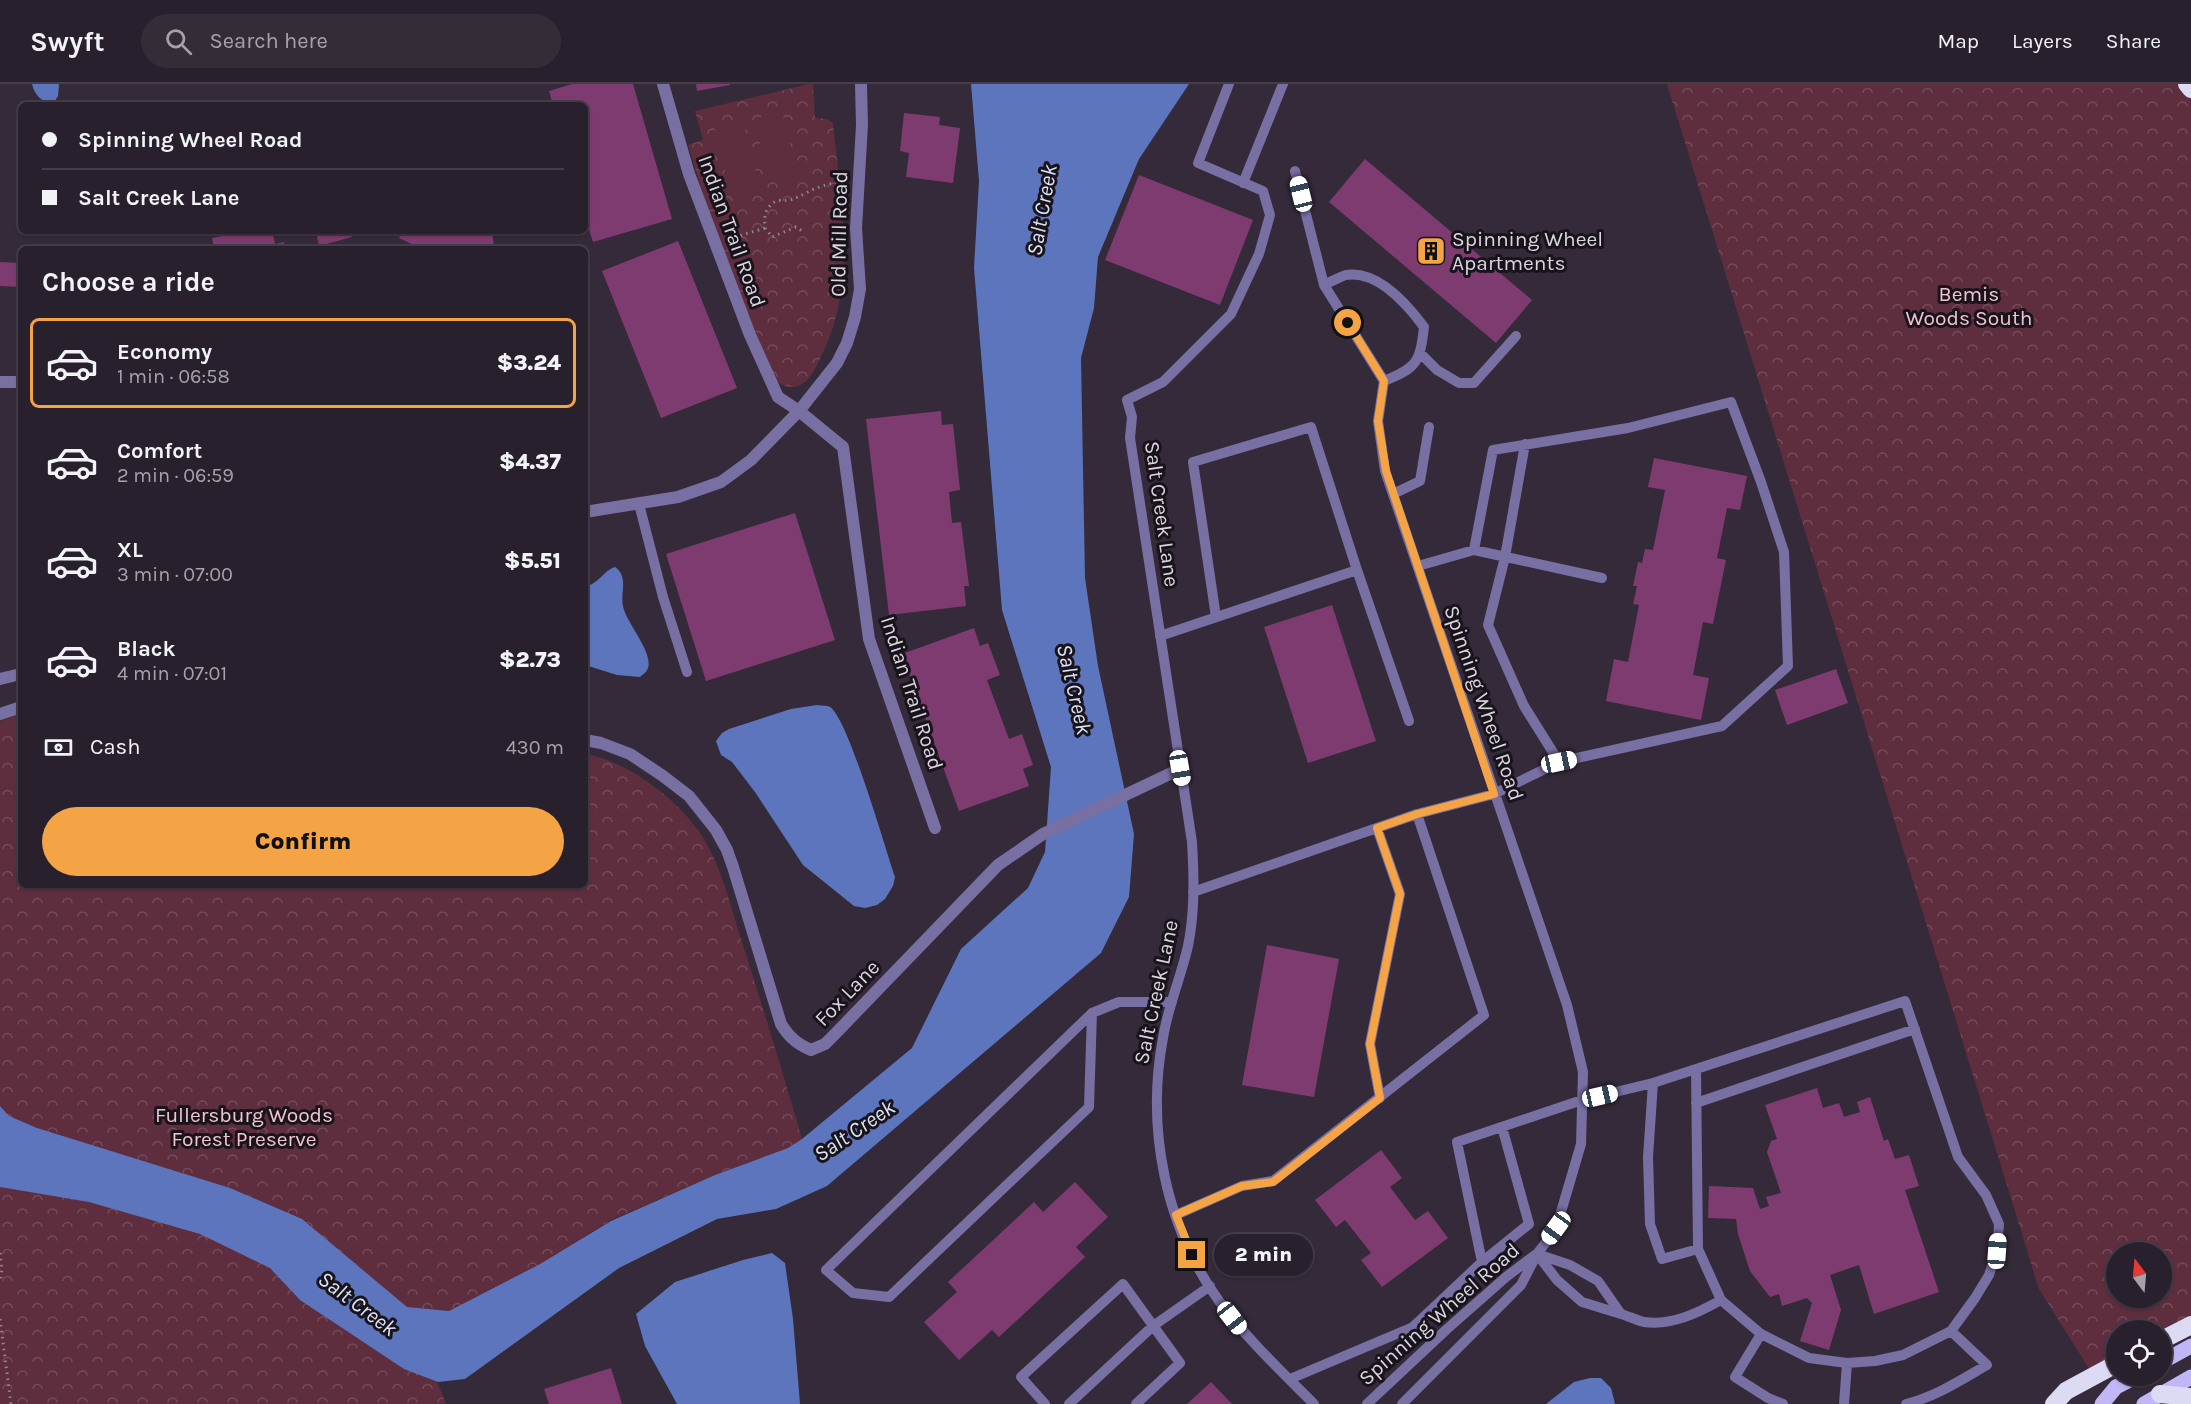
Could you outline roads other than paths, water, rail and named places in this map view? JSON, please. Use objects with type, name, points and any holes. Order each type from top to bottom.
[{"type":"highway","points":[[2187,84],[2191,89]]},
{"type":"highway","points":[[2172,1335],[2191,1325]]},
{"type":"highway","points":[[2054,1404],[2066,1391],[2106,1369]]},
{"type":"highway","points":[[2160,1394],[2191,1397]]},
{"type":"main road","points":[[2172,1356],[2191,1346]]},
{"type":"main road","points":[[2144,1404],[2191,1377]]},
{"type":"main road","points":[[2102,1404],[2118,1386]]},
{"type":"street","name":"Indian Trail Road","points":[[663,84],[689,174],[750,335],[777,397],[799,411],[843,447],[869,639],[935,828]]},
{"type":"street","name":"Old Mill Road","points":[[588,512],[678,497],[721,482],[751,460],[799,411],[837,363],[855,317],[860,289],[856,228],[862,125],[861,84]]},
{"type":"street","points":[[0,382],[18,382]]},
{"type":"street","points":[[0,679],[18,675]]},
{"type":"street","points":[[0,714],[18,708]]},
{"type":"street","name":"Fox Lane","points":[[588,741],[630,754],[689,796],[704,813],[716,830],[730,858],[781,1024],[789,1037],[799,1045],[811,1050],[825,1044],[998,865],[1042,834],[1180,768]]},
{"type":"lane","points":[[1229,84],[1198,163],[1244,183],[1282,84]]},
{"type":"lane","points":[[1295,171],[1324,285],[1384,381],[1405,373],[1421,354],[1424,327],[1410,309],[1385,288],[1366,276],[1345,276],[1324,285]]},
{"type":"lane","name":"Salt Creek Lane","points":[[1244,183],[1263,191],[1270,215],[1259,254],[1231,314],[1163,382],[1127,400],[1132,417],[1130,438],[1192,842],[1193,892],[1188,945],[1162,1043],[1156,1096],[1159,1143],[1167,1188],[1185,1241],[1210,1286],[1247,1336],[1314,1404]]},
{"type":"lane","points":[[1421,354],[1437,370],[1459,383],[1474,383],[1516,336]]},
{"type":"lane","name":"Spinning Wheel Road","points":[[1384,381],[1378,421],[1386,471],[1567,1005],[1583,1072],[1581,1144],[1556,1228],[1537,1254],[1521,1285],[1402,1404]]},
{"type":"lane","points":[[1193,892],[1417,814],[1494,794],[1559,762],[1722,726],[1788,666],[1784,552],[1731,402],[1628,428],[1493,450],[1474,550]]},
{"type":"lane","points":[[1216,617],[1193,462],[1311,427],[1409,721]]},
{"type":"lane","points":[[1393,494],[1420,481],[1429,427]]},
{"type":"lane","points":[[1526,444],[1505,557],[1488,625],[1524,706],[1559,762]]},
{"type":"lane","points":[[639,504],[663,597],[687,672]]},
{"type":"lane","points":[[1418,566],[1474,550],[1602,578]]},
{"type":"lane","points":[[1160,636],[1357,570]]},
{"type":"lane","points":[[1176,1215],[1242,1186],[1273,1182],[1484,1016],[1417,814]]},
{"type":"lane","points":[[1377,828],[1400,894],[1370,1044],[1380,1098]]},
{"type":"lane","points":[[1482,1262],[1457,1142],[1582,1100],[1653,1083],[1905,1000],[1958,1157],[1986,1195],[1999,1224],[1997,1251],[1989,1275],[1951,1331],[1904,1355],[1875,1361],[1847,1363],[1809,1358],[1761,1334],[1721,1300],[1698,1249],[1696,1069]]},
{"type":"lane","points":[[1092,1013],[1089,1107],[889,1297],[853,1293],[826,1270],[1092,1013],[1119,1002],[1172,1002]]},
{"type":"lane","points":[[1696,1103],[1915,1029]]},
{"type":"lane","points":[[1653,1083],[1647,1157],[1650,1224],[1662,1259],[1698,1249]]},
{"type":"lane","points":[[1290,1379],[1413,1327],[1482,1262],[1529,1224],[1502,1127]]},
{"type":"lane","points":[[1537,1254],[1557,1280],[1582,1302],[1644,1322],[1669,1322],[1698,1312],[1721,1300]]},
{"type":"lane","points":[[1537,1254],[1570,1265],[1598,1281],[1621,1314]]},
{"type":"lane","name":"Spinning Wheel Road","points":[[1367,1404],[1446,1329],[1506,1277],[1537,1254]]},
{"type":"lane","points":[[1045,1404],[1021,1377],[1123,1284],[1180,1363],[1136,1404]]},
{"type":"lane","points":[[1069,1404],[1153,1326],[1210,1286]]},
{"type":"lane","points":[[1906,1404],[1951,1386],[1987,1365],[1951,1331]]},
{"type":"lane","points":[[1761,1334],[1735,1377],[1768,1398],[1783,1404]]},
{"type":"lane","points":[[1844,1404],[1847,1363]]},
{"type":"water","points":[[32,84],[59,84],[58,96],[54,102],[45,101],[35,92]]},
{"type":"water","name":"Salt Creek","points":[[971,84],[1189,84],[1139,159],[1098,257],[1094,308],[1081,358],[1085,578],[1098,666],[1134,834],[1129,897],[1101,953],[827,1186],[776,1209],[717,1219],[619,1268],[465,1379],[438,1382],[404,1369],[300,1300],[270,1268],[200,1234],[89,1202],[0,1187],[0,1106],[9,1116],[37,1128],[230,1188],[302,1219],[407,1307],[449,1311],[540,1264],[611,1221],[715,1175],[788,1148],[912,1048],[961,949],[1028,888],[1045,852],[1051,767],[1002,610],[974,268],[979,181]]},
{"type":"water","points":[[615,567],[622,575],[622,601],[625,613],[647,656],[649,664],[647,670],[640,677],[617,675],[588,666],[588,586]]},
{"type":"water","points":[[817,705],[830,707],[838,716],[866,786],[895,877],[893,886],[885,899],[877,905],[865,908],[854,906],[803,865],[755,792],[732,762],[721,755],[716,741],[722,733],[729,729],[791,709]]},
{"type":"water","points":[[772,1253],[785,1263],[793,1319],[800,1404],[677,1404],[645,1346],[636,1314],[675,1282]]},
{"type":"water","points":[[1601,1378],[1611,1388],[1615,1404],[1546,1404],[1574,1382]]},
{"type":"place","name":"Spinning Wheel Apartments","points":[[1431,251]]},
{"type":"park label","name":"Bemis Woods South","points":[[1969,306]]},
{"type":"park label","name":"Fullersburg Woods Forest Preserve","points":[[244,1127]]}]
